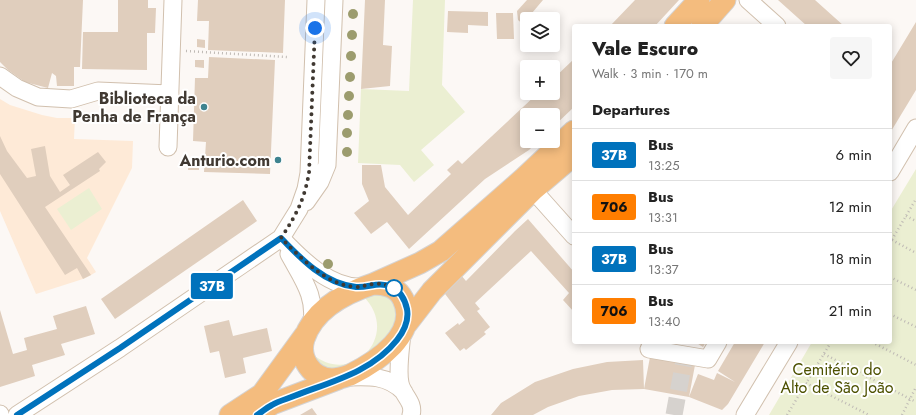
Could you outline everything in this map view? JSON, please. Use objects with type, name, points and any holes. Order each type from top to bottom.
[{"type":"main road","points":[[680,24],[700,0]]},
{"type":"main road","points":[[704,24],[725,0]]},
{"type":"main road","points":[[257,415],[272,404],[359,370],[388,350],[432,291],[529,184],[572,142]]},
{"type":"main road","points":[[230,415],[262,394],[309,329],[330,305],[339,298],[420,263],[441,251],[529,184]]},
{"type":"main road","points":[[368,286],[387,285],[394,288],[401,294],[406,304],[407,312],[404,329]]},
{"type":"main road","points":[[309,329],[304,338],[303,350],[306,362],[311,370],[320,376],[331,380],[341,378]]},
{"type":"street","points":[[168,147],[173,0]]},
{"type":"street","points":[[296,215],[306,189],[309,173],[316,0]]},
{"type":"street","points":[[17,415],[120,348],[281,238],[320,182],[327,165],[334,0]]},
{"type":"street","points":[[748,0],[775,24]]},
{"type":"street","points":[[314,55],[332,56]]},
{"type":"street","points":[[0,76],[17,88],[38,97],[71,99],[98,91],[170,94]]},
{"type":"street","points":[[892,169],[916,128]]},
{"type":"street","points":[[529,184],[572,234]]},
{"type":"street","points":[[281,238],[304,262],[330,279],[350,286],[368,286]]},
{"type":"street","points":[[281,238],[310,292],[313,316],[309,329]]},
{"type":"street","points":[[404,329],[399,378],[404,392],[412,406],[412,415]]},
{"type":"street","points":[[649,349],[708,359],[717,344]]},
{"type":"street","points":[[745,415],[788,344]]},
{"type":"street","points":[[341,378],[374,376],[395,385],[404,392]]},
{"type":"path","points":[[171,50],[287,57]]},
{"type":"path","points":[[892,240],[916,199]]},
{"type":"path","points":[[906,216],[916,221]]},
{"type":"path","points":[[892,242],[916,253]]},
{"type":"path","points":[[892,278],[916,290]]},
{"type":"path","points":[[892,315],[916,327]]},
{"type":"path","points":[[788,415],[830,344]]},
{"type":"path","points":[[876,344],[916,365]]},
{"type":"path","points":[[824,354],[916,402]]},
{"type":"path","points":[[806,383],[869,415]]},
{"type":"path","points":[[902,415],[916,387]]},
{"type":"shaded area","points":[[0,99],[10,105],[42,115],[57,118],[75,118],[74,139],[133,141],[132,168],[87,258],[96,272],[83,279],[36,294],[0,211]]},
{"type":"green space","points":[[413,0],[445,0],[442,85],[465,112],[421,150],[434,165],[414,182],[400,165],[358,163],[361,89],[409,91]]},
{"type":"green space","name":"Cemitério do Alto de São João","points":[[916,169],[916,415],[769,415],[811,344],[892,344],[892,209]]},
{"type":"green space","points":[[89,188],[102,209],[71,230],[57,209]]},
{"type":"green space","points":[[375,293],[392,295],[400,316],[385,342],[352,365],[325,370],[311,353],[327,362],[342,365],[356,361],[367,352],[374,340],[377,326],[374,311],[363,296]]},
{"type":"building","points":[[0,0],[83,0],[80,67],[74,67],[74,86],[57,86],[56,76],[52,73],[48,88],[25,82],[8,70],[0,62]]},
{"type":"building","points":[[118,0],[148,0],[148,8],[156,8],[155,33],[147,33],[147,70],[82,69],[83,32],[118,32]]},
{"type":"building","points":[[198,0],[285,0],[283,53],[208,50],[209,21],[197,21]]},
{"type":"building","points":[[365,0],[385,0],[383,45],[392,46],[390,86],[361,89]]},
{"type":"building","points":[[527,0],[543,0],[533,12],[520,12],[520,22],[518,20],[517,11]]},
{"type":"building","points":[[635,0],[679,0],[657,24],[612,24]]},
{"type":"building","points":[[778,0],[815,0],[842,24],[805,24]]},
{"type":"building","points":[[448,11],[488,12],[488,26],[468,25],[468,33],[447,32]]},
{"type":"building","points":[[496,13],[513,13],[514,39],[497,39]]},
{"type":"building","points":[[916,22],[916,90],[892,130],[892,62]]},
{"type":"building","points":[[197,39],[205,40],[205,48],[197,47]]},
{"type":"building","points":[[209,57],[275,60],[270,174],[204,172],[206,142],[193,141],[195,78],[208,78]]},
{"type":"building","points":[[195,60],[204,60],[204,68],[195,67]]},
{"type":"building","points":[[572,61],[572,109],[560,120],[560,108],[522,108],[531,100],[560,100],[560,72]]},
{"type":"building","points":[[520,110],[520,148],[531,148],[485,179],[409,249],[387,222],[371,234],[354,213],[369,201],[362,184],[362,165],[381,165],[385,187],[408,215],[451,174],[447,170],[458,160],[462,164]]},
{"type":"building","points":[[0,136],[7,151],[27,178],[36,176],[31,149],[45,146],[50,176],[60,192],[70,185],[63,175],[98,152],[106,162],[99,169],[100,171],[45,207],[91,275],[83,279],[77,268],[65,275],[0,174]]},
{"type":"building","points":[[189,160],[199,161],[199,170],[188,170]]},
{"type":"building","points":[[243,200],[257,221],[115,319],[101,299]]},
{"type":"building","points":[[528,219],[572,270],[572,310],[563,300],[569,293],[531,251],[475,303],[480,309],[477,311],[490,327],[484,332],[486,334],[466,350],[464,348],[460,351],[445,333],[458,323],[459,325],[465,320],[442,290],[461,275],[466,281]]},
{"type":"building","points":[[86,306],[95,334],[61,344],[65,355],[32,365],[35,376],[0,387],[0,310],[13,354],[27,350],[24,338],[57,329],[53,316]]},
{"type":"building","points":[[229,320],[233,336],[267,328],[272,351],[243,358],[246,373],[225,378],[219,351],[210,353],[204,326]]},
{"type":"building","points":[[734,344],[764,344],[728,404],[722,410],[689,397],[698,374],[714,380],[717,373],[735,382],[718,371]]},
{"type":"building","points":[[650,357],[695,365],[689,397],[644,389]]},
{"type":"building","points":[[643,360],[644,389],[612,390],[579,396],[548,407],[533,415],[491,415],[501,403],[535,382],[573,369],[607,362]]},
{"type":"building","points":[[312,408],[317,415],[300,415]]},
{"type":"tunnel","points":[[674,415],[685,355]]},
{"type":"bus line","name":"37B","points":[[17,415],[120,348],[281,238],[304,262],[330,279],[350,286],[364,287],[373,284],[387,285],[394,288],[401,294],[406,304],[407,312],[405,326],[399,337],[381,356],[359,370],[344,377],[272,404],[257,415]]},
{"type":"place","name":"Biblioteca da Penha de França","points":[[204,107]]},
{"type":"place","name":"Anturio.com","points":[[278,160]]},
{"type":"route","points":[[315,28],[309,173],[302,203],[281,238],[304,262],[330,279],[355,287],[380,284],[394,288]]}]
